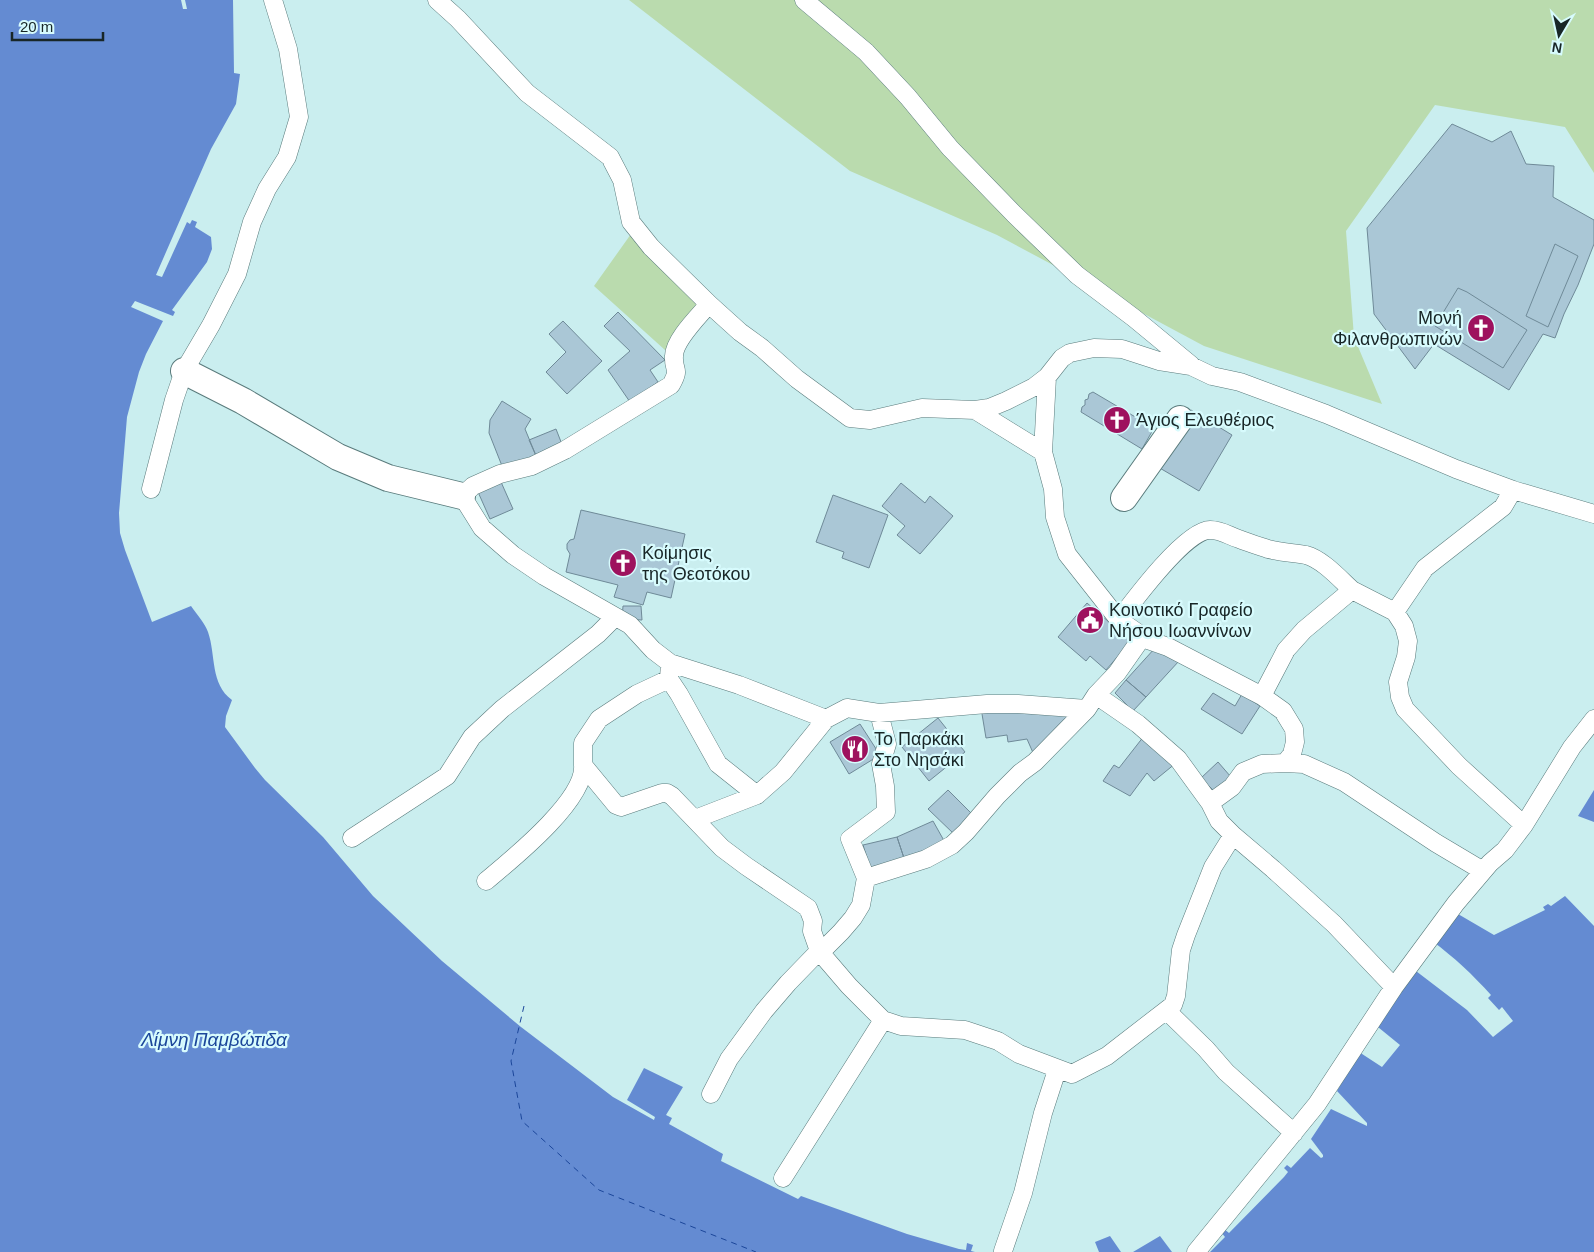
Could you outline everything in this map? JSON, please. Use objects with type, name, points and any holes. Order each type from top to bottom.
[{"type":"street","points":[[184,371],[243,401],[338,457],[388,478],[462,496]]},
{"type":"street","points":[[1124,498],[1180,420]]},
{"type":"lane","points":[[151,489],[174,400],[184,371],[211,325],[237,274],[252,222],[268,189],[287,157],[299,117],[288,49],[273,0]]},
{"type":"lane","points":[[437,0],[458,19],[527,94],[610,158],[622,180],[631,222],[651,247],[740,332],[850,418],[870,420],[922,408],[975,410],[989,408],[1034,386],[1047,377],[1062,358],[1070,353],[1094,348],[1122,349],[1159,361],[1191,366]]},
{"type":"lane","points":[[804,0],[866,52],[908,97],[950,148],[1077,275],[1134,318],[1191,366],[1212,376],[1240,382],[1326,414],[1456,469],[1513,490],[1594,514]]},
{"type":"lane","points":[[709,304],[681,338],[674,355],[678,373],[671,385],[565,450],[532,466],[491,478],[473,486],[462,496],[482,528],[512,555],[544,576],[630,625],[670,671],[679,694],[718,764],[757,795]]},
{"type":"lane","points":[[1047,377],[1043,452],[1053,489],[1055,517],[1067,554],[1119,620],[1143,636],[1262,696],[1282,711],[1294,729],[1296,742],[1292,754],[1285,763]]},
{"type":"lane","points":[[975,410],[1043,452]]},
{"type":"lane","points":[[1394,612],[1425,568],[1502,508],[1513,490]]},
{"type":"lane","points":[[1119,620],[1153,576],[1177,551],[1199,534],[1209,530],[1222,531],[1238,539],[1281,552],[1310,557],[1332,571],[1352,590],[1394,612],[1404,626],[1408,641],[1406,657],[1398,682],[1400,697],[1405,709],[1459,766],[1524,824]]},
{"type":"lane","points":[[1262,696],[1286,650],[1304,630],[1352,590]]},
{"type":"lane","points":[[352,838],[447,776],[472,737],[502,709],[598,634],[615,617]]},
{"type":"lane","points":[[866,878],[926,859],[952,845],[966,832],[997,796],[1035,762],[1092,702],[1117,673],[1143,636]]},
{"type":"lane","points":[[486,881],[525,847],[566,805],[583,777],[583,743],[599,719],[670,671],[739,685],[826,719]]},
{"type":"lane","points":[[695,819],[757,795],[783,772],[826,719],[847,708],[878,713],[987,704],[1092,702],[1138,724],[1178,759],[1210,803],[1219,821],[1334,924],[1394,987]]},
{"type":"lane","points":[[711,1094],[729,1059],[764,1011],[819,951],[828,946],[853,918],[861,905],[866,878],[850,839],[886,812],[885,786],[881,764],[887,744],[878,713]]},
{"type":"lane","points":[[1196,1252],[1317,1104],[1394,987],[1456,903],[1483,871],[1505,850],[1524,824],[1572,747],[1594,718]]},
{"type":"lane","points":[[1210,803],[1232,786],[1243,772],[1262,764],[1304,764],[1344,782],[1436,844],[1483,871]]},
{"type":"lane","points":[[583,765],[616,805],[625,807],[655,795],[667,793],[672,796],[722,848],[808,908],[813,921],[812,931],[819,951],[849,986],[883,1020],[901,1026],[965,1030],[998,1041],[1020,1054],[1057,1070],[1072,1074],[1089,1067],[1107,1056],[1167,1011],[1172,1005],[1176,996],[1181,950],[1186,935],[1213,867],[1233,835]]},
{"type":"lane","points":[[1167,1011],[1184,1026],[1226,1072],[1294,1133]]},
{"type":"lane","points":[[783,1178],[883,1020]]},
{"type":"lane","points":[[1003,1251],[1023,1193],[1043,1113],[1057,1070]]},
{"type":"green space","points":[[629,0],[1594,0],[1594,173],[1565,127],[1435,105],[1346,231],[1354,337],[1382,404],[1204,346],[997,235],[850,171]]},
{"type":"green space","points":[[631,234],[703,305],[665,350],[594,286]]},
{"type":"water","name":"Λίμνη Παμβώτιδα","points":[[0,0],[181,0],[183,9],[187,9],[185,0],[233,0],[234,73],[240,74],[236,104],[211,149],[156,275],[162,277],[187,222],[190,224],[192,220],[197,222],[195,227],[211,237],[212,249],[207,262],[172,310],[175,312],[173,316],[135,301],[131,307],[163,321],[139,372],[127,417],[119,513],[120,533],[125,550],[152,622],[191,606],[205,625],[217,678],[220,686],[232,700],[226,716],[225,727],[255,768],[323,837],[373,896],[442,961],[521,1027],[613,1097],[654,1120],[655,1117],[627,1100],[644,1068],[683,1087],[666,1115],[672,1118],[669,1124],[723,1154],[721,1161],[798,1199],[801,1196],[907,1234],[959,1249],[966,1250],[967,1243],[973,1245],[971,1251],[975,1252],[0,1252]]},
{"type":"water","points":[[1594,790],[1594,822],[1578,816]]},
{"type":"water","points":[[1565,896],[1594,926],[1594,1252],[1210,1252],[1225,1237],[1221,1232],[1224,1229],[1229,1233],[1284,1177],[1288,1172],[1284,1168],[1287,1165],[1291,1168],[1310,1148],[1321,1158],[1323,1157],[1311,1139],[1331,1109],[1367,1126],[1367,1123],[1337,1091],[1359,1052],[1382,1067],[1400,1045],[1373,1023],[1412,968],[1467,1010],[1493,1037],[1513,1021],[1502,1007],[1499,1010],[1488,998],[1491,995],[1470,973],[1432,941],[1458,914],[1494,935],[1545,910],[1543,907],[1548,904],[1551,906]]},
{"type":"water","points":[[1110,1236],[1121,1252],[1099,1252],[1095,1242]]},
{"type":"water","points":[[1160,1236],[1172,1252],[1133,1252]]},
{"type":"building","points":[[1452,124],[1492,142],[1511,131],[1526,164],[1554,166],[1553,197],[1594,220],[1594,244],[1555,338],[1543,334],[1509,390],[1434,344],[1415,369],[1374,314],[1367,228]]},
{"type":"building","points":[[1555,244],[1578,256],[1548,327],[1526,316]]},
{"type":"building","name":"Μονή Φιλανθρωπινών","points":[[1458,288],[1527,330],[1503,368],[1435,326]]},
{"type":"building","points":[[618,312],[665,360],[650,370],[658,382],[630,402],[608,370],[630,351],[604,326]]},
{"type":"building","points":[[563,321],[602,361],[567,394],[546,372],[566,352],[549,334]]},
{"type":"building","name":"Άγιος Ελευθέριος","points":[[1093,392],[1154,428],[1142,449],[1081,412],[1082,407],[1085,405],[1085,400]]},
{"type":"building","points":[[502,401],[531,419],[525,429],[537,458],[504,471],[489,433],[490,420]]},
{"type":"building","points":[[1191,410],[1232,435],[1199,491],[1158,467]]},
{"type":"building","points":[[556,429],[563,447],[537,458],[529,440]]},
{"type":"building","points":[[501,482],[513,509],[490,519],[478,492]]},
{"type":"building","points":[[901,483],[925,503],[930,496],[953,516],[920,554],[897,535],[905,526],[882,506]]},
{"type":"building","points":[[833,495],[888,515],[869,568],[842,558],[844,552],[816,542]]},
{"type":"building","name":"Κοίμησις της Θεοτόκου","points":[[581,510],[685,534],[671,598],[647,592],[643,605],[614,597],[618,585],[566,572],[570,554],[567,544],[570,540],[574,539]]},
{"type":"building","name":"Κοινοτικό Γραφείο Νήσου Ιωαννίνων","points":[[1087,603],[1131,641],[1106,670],[1090,656],[1086,661],[1058,637]]},
{"type":"building","points":[[623,606],[641,606],[642,620],[622,619]]},
{"type":"building","points":[[1155,648],[1179,661],[1146,697],[1126,680]]},
{"type":"building","points":[[1126,680],[1146,697],[1133,711],[1115,693]]},
{"type":"building","points":[[1213,693],[1235,706],[1242,694],[1260,706],[1242,734],[1201,709]]},
{"type":"building","points":[[1062,707],[1069,724],[1034,755],[1027,739],[1008,742],[1007,735],[986,738],[981,708]]},
{"type":"building","points":[[938,718],[965,752],[929,781],[902,747]]},
{"type":"building","name":"Το Παρκάκι Στο Νησάκι","points":[[860,724],[880,755],[849,774],[830,742]]},
{"type":"building","points":[[1144,736],[1176,763],[1154,781],[1147,773],[1130,796],[1103,781],[1114,765],[1119,768]]},
{"type":"building","points":[[1218,762],[1231,777],[1215,792],[1201,778]]},
{"type":"building","points":[[948,790],[974,816],[955,835],[928,809]]},
{"type":"building","points":[[933,821],[947,846],[905,861],[897,837]]},
{"type":"building","points":[[897,837],[905,861],[870,867],[863,845]]},
{"type":"ferry route","points":[[524,1006],[511,1061],[522,1121],[599,1190],[756,1252]]},
{"type":"place","name":"Μονή Φιλανθρωπινών","points":[[1481,328]]},
{"type":"place","name":"Άγιος Ελευθέριος","points":[[1117,420]]},
{"type":"place","name":"Κοίμησις της Θεοτόκου","points":[[623,563]]},
{"type":"place","name":"Κοινοτικό Γραφείο Νήσου Ιωαννίνων","points":[[1090,620]]},
{"type":"place","name":"Το Παρκάκι Στο Νησάκι","points":[[855,749]]}]
